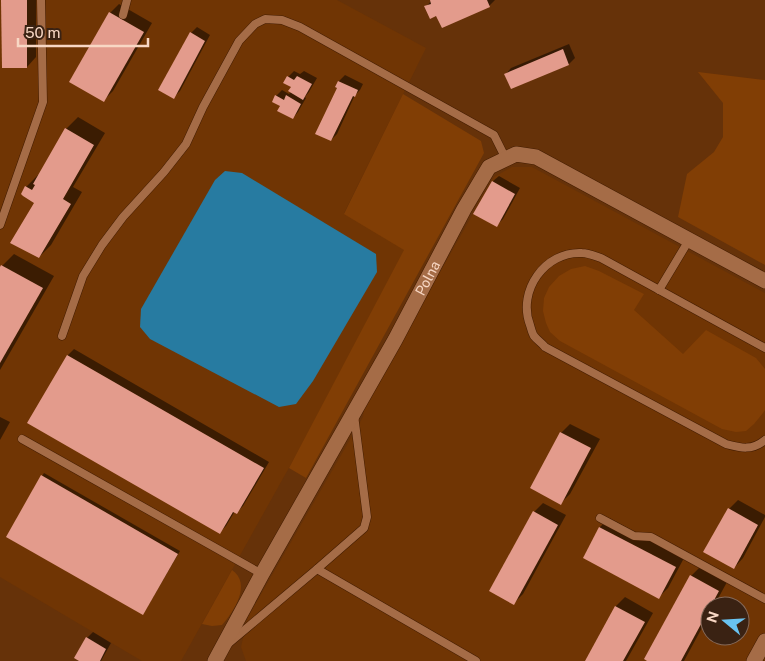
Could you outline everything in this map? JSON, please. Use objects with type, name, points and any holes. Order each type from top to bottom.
[{"type":"street","name":"Polna","points":[[217,658],[262,574],[395,340],[464,209],[489,167],[516,154],[536,158],[765,282]]},
{"type":"street","points":[[754,661],[765,640]]},
{"type":"lane","points":[[0,225],[43,102],[41,0]]},
{"type":"lane","points":[[123,15],[127,0]]},
{"type":"lane","points":[[62,336],[83,276],[102,245],[123,217],[164,172],[186,144],[203,107],[239,41],[255,24],[265,19],[282,20],[300,27],[494,135],[506,159]]},
{"type":"lane","points":[[659,290],[689,240]]},
{"type":"lane","points":[[765,348],[601,258],[582,253],[564,255],[549,262],[538,274],[530,288],[526,303],[528,320],[534,335],[545,347],[726,444],[743,448],[760,444],[765,440]]},
{"type":"lane","points":[[217,658],[364,528],[367,517],[354,413]]},
{"type":"lane","points":[[22,439],[262,574]]},
{"type":"lane","points":[[600,518],[634,536],[651,537],[765,599]]},
{"type":"lane","points":[[318,569],[476,661]]},
{"type":"shaded area","points":[[0,0],[337,0],[426,48],[344,213],[405,250],[305,439],[181,661],[142,661],[0,577]]},
{"type":"shaded area","points":[[698,72],[765,80],[765,265],[678,217],[687,174],[714,152],[723,137],[723,103]]},
{"type":"shaded area","points":[[403,94],[481,141],[484,153],[306,478],[289,468],[404,250],[344,214]]},
{"type":"shaded area","points":[[512,167],[532,167],[765,293],[765,661],[246,661],[241,647],[248,617],[363,417],[364,406],[494,177]]},
{"type":"shaded area","points":[[585,266],[644,294],[634,310],[683,354],[706,330],[756,358],[765,369],[765,410],[754,424],[746,431],[736,432],[722,429],[560,341],[550,332],[543,311],[544,298],[549,287],[559,276],[571,269]]},
{"type":"shaded area","points":[[232,570],[238,576],[241,583],[241,590],[236,605],[222,625],[202,624]]},
{"type":"water","points":[[225,171],[242,173],[376,254],[377,272],[313,381],[296,404],[279,407],[150,339],[140,327],[141,309],[215,180]]},
{"type":"building","points":[[1,0],[27,0],[27,68],[2,68]]},
{"type":"building","points":[[430,0],[487,0],[490,7],[442,28],[436,16],[430,19],[424,6],[431,4]]},
{"type":"building","points":[[109,12],[144,32],[104,102],[69,82]]},
{"type":"building","points":[[190,32],[205,41],[174,99],[158,90]]},
{"type":"building","points":[[563,49],[569,65],[511,89],[504,74]]},
{"type":"building","points":[[287,76],[294,80],[297,76],[312,84],[303,100],[288,91],[291,87],[283,83]]},
{"type":"building","points":[[338,81],[358,90],[355,97],[353,96],[331,141],[315,134],[337,88],[335,87]]},
{"type":"building","points":[[275,95],[284,100],[286,95],[301,104],[293,119],[277,111],[280,106],[272,102]]},
{"type":"building","points":[[65,128],[94,145],[63,199],[71,204],[39,258],[10,243],[34,203],[21,194],[25,186],[32,190],[35,185],[33,184]]},
{"type":"building","points":[[492,181],[515,194],[497,227],[473,214]]},
{"type":"building","points":[[1,265],[43,288],[0,363],[0,267]]},
{"type":"building","points":[[67,355],[264,468],[237,514],[233,512],[220,534],[27,423]]},
{"type":"building","points":[[560,432],[591,448],[561,505],[530,488]]},
{"type":"building","points":[[41,475],[178,554],[143,615],[6,537]]},
{"type":"building","points":[[728,508],[758,525],[734,569],[703,552]]},
{"type":"building","points":[[533,511],[558,525],[514,605],[489,591]]},
{"type":"building","points":[[599,527],[676,567],[659,599],[583,558]]},
{"type":"building","points":[[690,575],[719,591],[716,596],[700,596],[700,626],[681,661],[647,661],[644,659]]},
{"type":"building","points":[[615,606],[645,622],[623,661],[585,661]]},
{"type":"building","points":[[86,637],[106,649],[100,661],[79,661],[74,658]]}]
